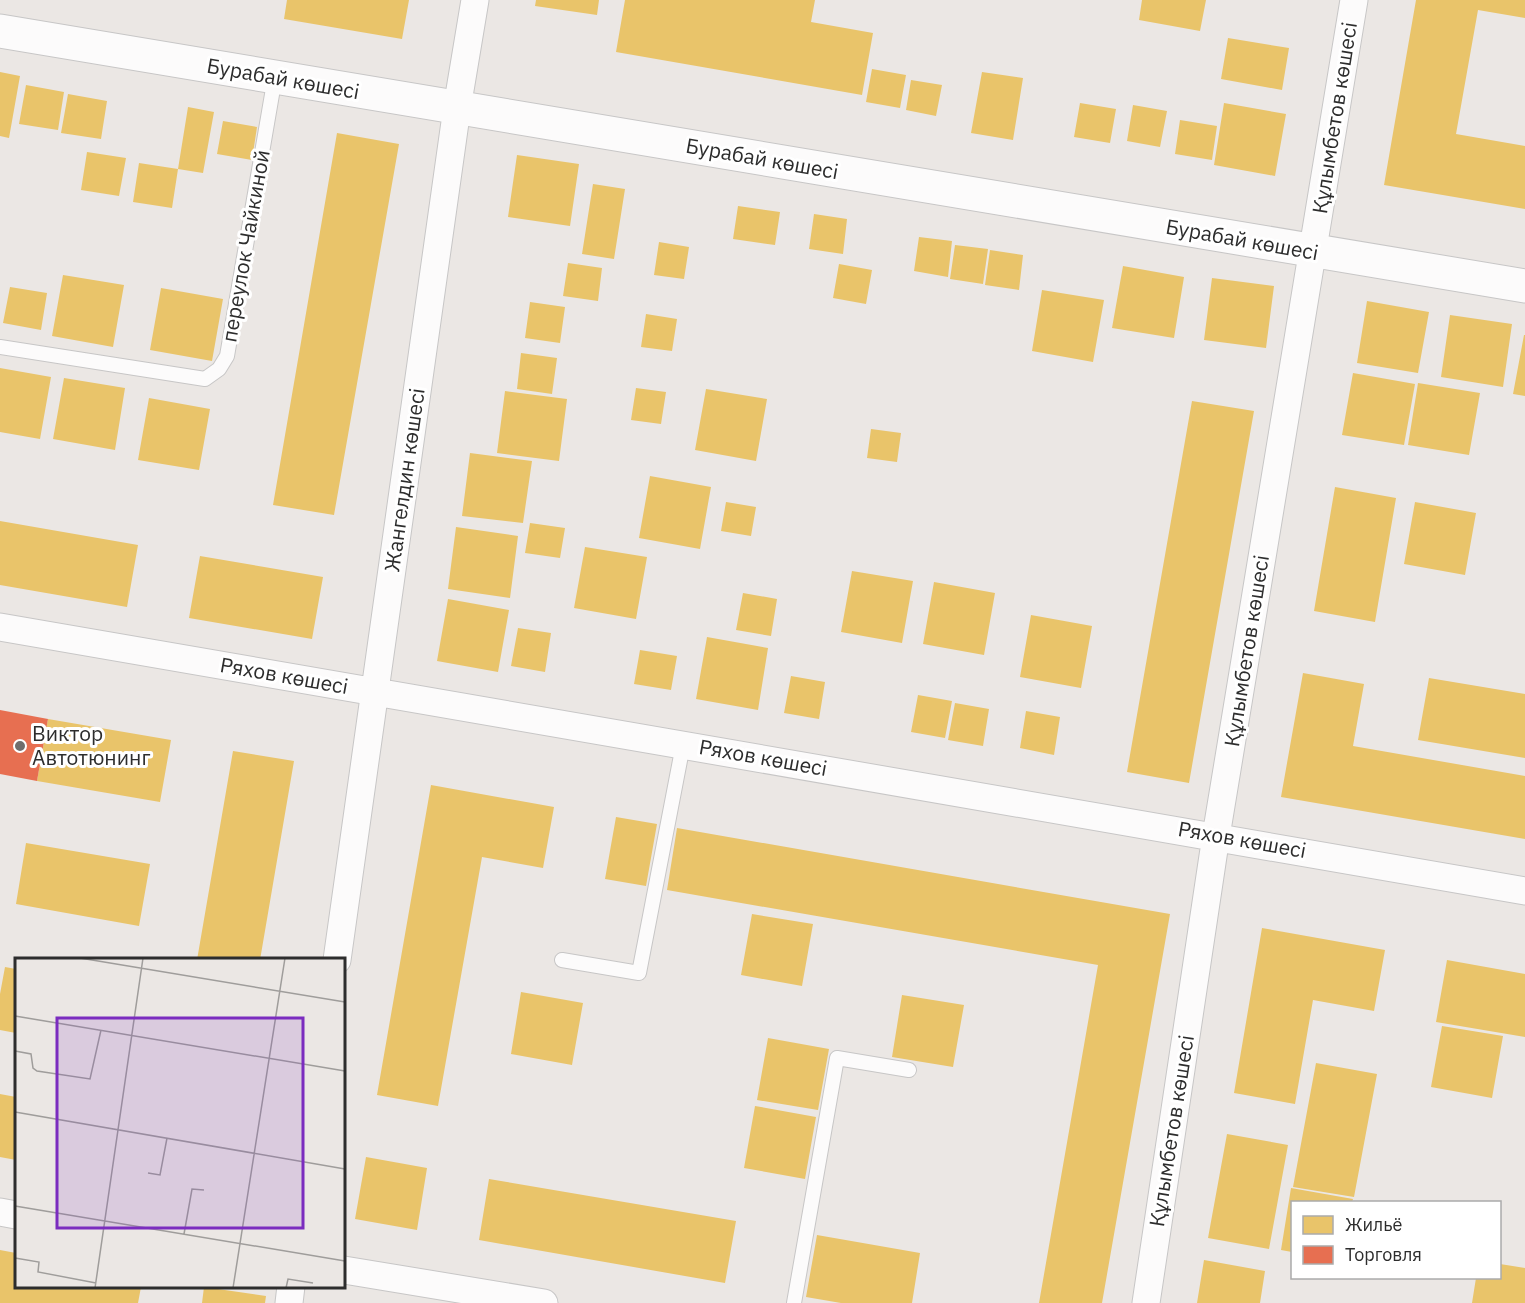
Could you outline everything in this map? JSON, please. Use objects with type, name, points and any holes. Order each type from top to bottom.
[{"type":"street","name":"Жангелдин көшесі","points":[[337,958],[457,108],[475,0]]},
{"type":"street","name":"Құлымбетов көшесі","points":[[1146,1303],[1216,836],[1354,0]]},
{"type":"street","name":"Бурабай көшесі","points":[[0,31],[1525,286]]},
{"type":"street","name":"Ряхов көшесі","points":[[0,627],[1525,891]]},
{"type":"street","points":[[0,1212],[15,1215]]},
{"type":"street","points":[[345,1270],[544,1303]]},
{"type":"street","points":[[289,1303],[291,1288]]},
{"type":"lane","name":"переулок Чайкиной","points":[[0,347],[205,379],[219,369],[227,356],[275,77]]},
{"type":"lane","points":[[562,960],[639,973],[683,745]]},
{"type":"lane","points":[[794,1303],[837,1058],[909,1070]]},
{"type":"building: Жильё","points":[[287,0],[409,0],[402,39],[284,19]]},
{"type":"building: Жильё","points":[[536,0],[599,0],[597,15],[535,6]]},
{"type":"building: Жильё","points":[[625,0],[815,0],[811,22],[873,33],[862,95],[616,52]]},
{"type":"building: Жильё","points":[[1142,0],[1206,0],[1200,31],[1139,20]]},
{"type":"building: Жильё","points":[[1416,0],[1525,0],[1525,18],[1478,10],[1456,134],[1525,146],[1525,209],[1384,185]]},
{"type":"building: Жильё","points":[[1228,38],[1289,48],[1282,90],[1221,79]]},
{"type":"building: Жильё","points":[[872,69],[906,75],[900,108],[866,102]]},
{"type":"building: Жильё","points":[[0,72],[20,76],[9,138],[0,136]]},
{"type":"building: Жильё","points":[[982,72],[1023,78],[1013,140],[971,133]]},
{"type":"building: Жильё","points":[[911,80],[942,85],[936,116],[906,110]]},
{"type":"building: Жильё","points":[[26,85],[64,92],[58,130],[19,124]]},
{"type":"building: Жильё","points":[[68,94],[107,101],[101,139],[61,133]]},
{"type":"building: Жильё","points":[[1080,103],[1116,109],[1110,143],[1074,137]]},
{"type":"building: Жильё","points":[[1224,103],[1286,114],[1275,176],[1214,165]]},
{"type":"building: Жильё","points":[[1133,105],[1167,111],[1160,147],[1127,141]]},
{"type":"building: Жильё","points":[[188,107],[214,112],[203,173],[178,169]]},
{"type":"building: Жильё","points":[[1180,120],[1217,126],[1212,160],[1175,154]]},
{"type":"building: Жильё","points":[[223,121],[257,127],[252,160],[217,154]]},
{"type":"building: Жильё","points":[[337,133],[399,144],[334,515],[273,505]]},
{"type":"building: Жильё","points":[[87,152],[126,158],[119,196],[81,190]]},
{"type":"building: Жильё","points":[[517,155],[579,164],[570,226],[508,217]]},
{"type":"building: Жильё","points":[[139,163],[178,169],[172,208],[133,202]]},
{"type":"building: Жильё","points":[[593,184],[625,189],[614,259],[582,254]]},
{"type":"building: Жильё","points":[[738,206],[780,212],[775,245],[733,239]]},
{"type":"building: Жильё","points":[[814,214],[847,219],[843,254],[809,249]]},
{"type":"building: Жильё","points":[[919,237],[952,241],[948,277],[914,271]]},
{"type":"building: Жильё","points":[[659,242],[689,247],[684,279],[654,275]]},
{"type":"building: Жильё","points":[[955,245],[988,249],[983,284],[950,279]]},
{"type":"building: Жильё","points":[[990,250],[1023,255],[1019,290],[985,285]]},
{"type":"building: Жильё","points":[[568,263],[602,268],[598,301],[563,296]]},
{"type":"building: Жильё","points":[[839,264],[872,270],[866,304],[833,298]]},
{"type":"building: Жильё","points":[[1123,266],[1184,277],[1174,338],[1112,328]]},
{"type":"building: Жильё","points":[[63,275],[124,285],[113,347],[52,336]]},
{"type":"building: Жильё","points":[[1212,278],[1274,286],[1266,348],[1204,340]]},
{"type":"building: Жильё","points":[[10,287],[47,293],[41,330],[3,323]]},
{"type":"building: Жильё","points":[[161,288],[223,299],[212,361],[150,350]]},
{"type":"building: Жильё","points":[[1042,290],[1104,300],[1093,362],[1032,351]]},
{"type":"building: Жильё","points":[[1367,301],[1429,312],[1418,373],[1357,363]]},
{"type":"building: Жильё","points":[[530,302],[565,307],[560,343],[525,338]]},
{"type":"building: Жильё","points":[[646,314],[677,319],[672,351],[641,347]]},
{"type":"building: Жильё","points":[[1450,315],[1512,324],[1503,387],[1441,377]]},
{"type":"building: Жильё","points":[[1525,335],[1525,396],[1513,394]]},
{"type":"building: Жильё","points":[[521,353],[557,358],[552,394],[517,389]]},
{"type":"building: Жильё","points":[[0,368],[51,377],[40,439],[0,432]]},
{"type":"building: Жильё","points":[[1353,373],[1415,384],[1404,445],[1342,435]]},
{"type":"building: Жильё","points":[[64,378],[125,388],[115,450],[53,439]]},
{"type":"building: Жильё","points":[[1418,383],[1480,393],[1469,455],[1408,445]]},
{"type":"building: Жильё","points":[[636,388],[666,392],[661,424],[631,420]]},
{"type":"building: Жильё","points":[[706,389],[767,399],[756,461],[695,450]]},
{"type":"building: Жильё","points":[[505,391],[567,399],[559,461],[497,453]]},
{"type":"building: Жильё","points":[[149,398],[210,409],[199,470],[138,460]]},
{"type":"building: Жильё","points":[[1192,401],[1254,411],[1189,783],[1127,772]]},
{"type":"building: Жильё","points":[[871,429],[901,433],[897,462],[867,458]]},
{"type":"building: Жильё","points":[[470,453],[532,461],[523,523],[462,516]]},
{"type":"building: Жильё","points":[[650,476],[711,487],[700,549],[639,538]]},
{"type":"building: Жильё","points":[[1335,487],[1396,498],[1375,622],[1314,611]]},
{"type":"building: Жильё","points":[[726,502],[756,507],[751,536],[721,531]]},
{"type":"building: Жильё","points":[[1415,502],[1476,513],[1465,575],[1404,564]]},
{"type":"building: Жильё","points":[[0,521],[138,545],[127,607],[0,585]]},
{"type":"building: Жильё","points":[[530,523],[565,528],[560,558],[525,553]]},
{"type":"building: Жильё","points":[[456,527],[518,536],[510,598],[448,589]]},
{"type":"building: Жильё","points":[[585,547],[647,557],[636,619],[574,608]]},
{"type":"building: Жильё","points":[[200,556],[323,577],[312,639],[189,618]]},
{"type":"building: Жильё","points":[[852,571],[913,581],[902,643],[841,632]]},
{"type":"building: Жильё","points":[[934,582],[995,593],[984,655],[923,644]]},
{"type":"building: Жильё","points":[[743,593],[777,599],[771,636],[736,630]]},
{"type":"building: Жильё","points":[[448,599],[509,610],[498,672],[437,661]]},
{"type":"building: Жильё","points":[[1031,615],[1092,626],[1081,688],[1020,677]]},
{"type":"building: Жильё","points":[[518,628],[551,633],[545,672],[511,666]]},
{"type":"building: Жильё","points":[[707,637],[768,648],[758,710],[696,699]]},
{"type":"building: Жильё","points":[[640,650],[677,656],[671,690],[634,684]]},
{"type":"building: Жильё","points":[[1303,673],[1364,684],[1353,746],[1525,776],[1525,839],[1281,797]]},
{"type":"building: Жильё","points":[[791,676],[825,682],[819,719],[784,713]]},
{"type":"building: Жильё","points":[[1429,678],[1525,694],[1525,758],[1418,740]]},
{"type":"building: Жильё","points":[[918,695],[952,701],[945,738],[911,732]]},
{"type":"building: Жильё","points":[[955,703],[989,709],[983,746],[948,740]]},
{"type":"building: Жильё","points":[[1026,711],[1060,717],[1054,755],[1020,748]]},
{"type":"building: Жильё","points":[[48,719],[171,740],[160,802],[37,781]]},
{"type":"building: Жильё","points":[[233,751],[294,761],[260,958],[197,958]]},
{"type":"building: Жильё","points":[[431,785],[554,807],[543,868],[482,857],[438,1106],[377,1095]]},
{"type":"building: Жильё","points":[[616,817],[657,824],[646,886],[605,879]]},
{"type":"building: Жильё","points":[[677,828],[1170,914],[1102,1303],[1039,1303],[1098,965],[667,890]]},
{"type":"building: Жильё","points":[[26,843],[150,864],[139,926],[16,904]]},
{"type":"building: Жильё","points":[[752,914],[813,924],[802,986],[741,975]]},
{"type":"building: Жильё","points":[[1262,928],[1385,950],[1374,1011],[1313,1000],[1295,1104],[1234,1093]]},
{"type":"building: Жильё","points":[[1447,960],[1525,974],[1525,1037],[1436,1022]]},
{"type":"building: Жильё","points":[[5,967],[15,969],[15,1033],[0,1030],[0,994]]},
{"type":"building: Жильё","points":[[521,992],[583,1003],[572,1065],[511,1054]]},
{"type":"building: Жильё","points":[[902,995],[964,1005],[953,1067],[892,1057]]},
{"type":"building: Жильё","points":[[1442,1026],[1503,1036],[1492,1098],[1431,1087]]},
{"type":"building: Жильё","points":[[768,1038],[829,1049],[818,1110],[757,1100]]},
{"type":"building: Жильё","points":[[1316,1063],[1377,1074],[1354,1197],[1293,1187]]},
{"type":"building: Жильё","points":[[0,1094],[15,1097],[15,1160],[0,1157]]},
{"type":"building: Жильё","points":[[755,1106],[816,1117],[805,1179],[744,1168]]},
{"type":"building: Жильё","points":[[1227,1134],[1288,1145],[1269,1249],[1208,1238]]},
{"type":"building: Жильё","points":[[366,1157],[427,1168],[417,1230],[355,1219]]},
{"type":"building: Жильё","points":[[489,1179],[736,1221],[725,1283],[479,1240]]},
{"type":"building: Жильё","points":[[1291,1188],[1353,1199],[1352,1201],[1291,1201],[1291,1252],[1281,1250]]},
{"type":"building: Жильё","points":[[817,1235],[920,1253],[912,1303],[841,1303],[806,1297]]},
{"type":"building: Жильё","points":[[0,1250],[15,1253],[15,1288],[141,1288],[138,1303],[0,1303]]},
{"type":"building: Жильё","points":[[1204,1260],[1265,1271],[1260,1303],[1197,1303]]},
{"type":"building: Жильё","points":[[1501,1264],[1525,1268],[1525,1303],[1472,1303],[1476,1279],[1501,1279]]},
{"type":"building: Жильё","points":[[204,1288],[266,1296],[265,1303],[202,1303]]},
{"type":"building: Торговля","points":[[0,710],[48,719],[37,781],[0,774]]},
{"type":"place","name":"Виктор Автотюнинг","points":[[20,746]]}]
